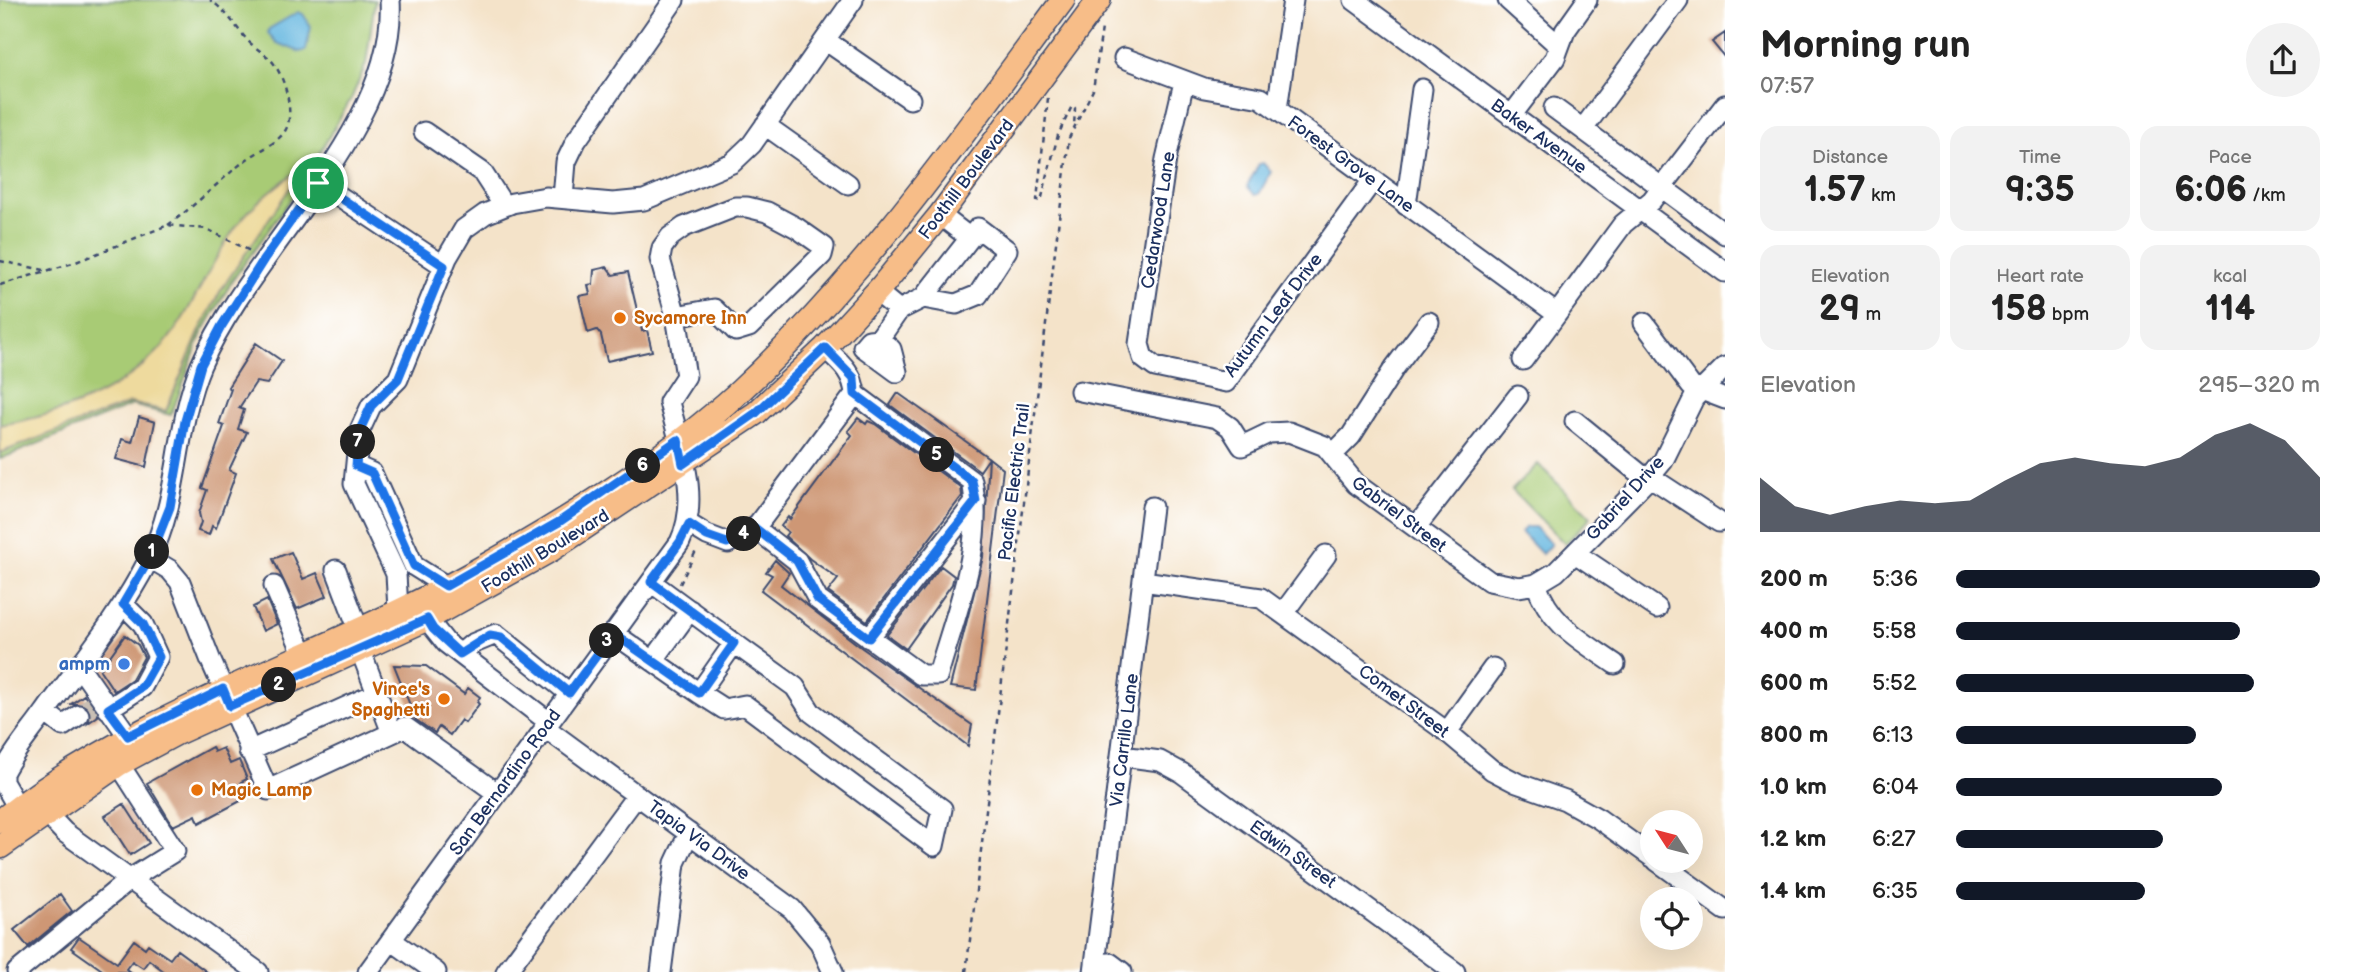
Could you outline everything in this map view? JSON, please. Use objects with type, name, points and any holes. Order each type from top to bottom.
[{"type":"main road","name":"Foothill Boulevard","points":[[9,814],[128,736],[227,698],[359,639],[398,610],[559,522],[678,440],[737,393],[866,259],[916,199],[1063,0]]},
{"type":"main road","name":"Foothill Boulevard","points":[[0,848],[120,764],[303,653],[427,619],[551,551],[756,413],[825,348],[877,292],[940,215],[1099,0]]},
{"type":"street","points":[[9,814],[3,773],[123,604],[150,558],[170,507],[185,421],[201,365],[221,327],[264,259],[318,183],[376,88],[391,32],[390,0]]},
{"type":"street","points":[[563,198],[566,162],[576,141],[674,0]]},
{"type":"street","points":[[446,586],[405,570],[354,484],[359,432],[371,406],[398,379],[444,266],[464,229],[485,214],[504,206],[546,197],[613,203],[644,200],[732,163],[752,144],[853,0]]},
{"type":"street","points":[[1277,109],[1293,0]]},
{"type":"street","name":"Baker Avenue","points":[[1354,0],[1725,272]]},
{"type":"street","points":[[1508,0],[1559,46]]},
{"type":"street","points":[[1511,116],[1555,58],[1565,31],[1587,0]]},
{"type":"street","points":[[1583,129],[1678,0]]},
{"type":"street","points":[[825,40],[910,99]]},
{"type":"street","name":"Forest Grove Lane","points":[[1124,58],[1184,82],[1261,98],[1556,314]]},
{"type":"street","name":"Cedarwood Lane","points":[[1143,358],[1139,344],[1166,159],[1184,82]]},
{"type":"street","points":[[1406,205],[1422,89]]},
{"type":"street","points":[[1523,360],[1623,224],[1661,187],[1725,106]]},
{"type":"street","points":[[1555,108],[1725,234]]},
{"type":"street","points":[[765,125],[848,184]]},
{"type":"street","points":[[424,132],[482,172],[504,206]]},
{"type":"street","name":"Autumn Leaf Drive","points":[[1143,358],[1155,367],[1226,382],[1373,180]]},
{"type":"street","points":[[318,183],[444,266]]},
{"type":"street","points":[[677,316],[714,309],[736,331],[749,327],[822,255],[824,247],[767,212],[734,207],[684,227],[670,237],[662,248],[660,259],[677,316],[686,376],[681,388],[669,402],[689,494],[689,524],[707,536],[727,543],[755,528],[855,394],[854,378],[825,348]]},
{"type":"street","points":[[940,215],[971,238]]},
{"type":"street","points":[[879,339],[899,310],[923,298],[978,228],[1007,250],[978,295],[956,304],[923,298]]},
{"type":"street","points":[[877,292],[899,310]]},
{"type":"street","points":[[1332,454],[1352,436],[1389,376],[1429,322]]},
{"type":"street","points":[[1644,323],[1691,386],[1725,399]]},
{"type":"street","name":"Gabriel Drive","points":[[1536,584],[1556,572],[1649,478],[1663,461],[1702,390],[1725,367]]},
{"type":"street","name":"Gabriel Street","points":[[1080,391],[1217,418],[1230,427],[1242,446],[1269,433],[1289,432],[1325,446],[1356,484],[1489,581],[1511,587],[1536,584]]},
{"type":"street","points":[[755,528],[797,561],[818,600],[921,675],[938,674],[969,567],[976,501],[972,481],[855,394]]},
{"type":"street","points":[[1416,527],[1518,396]]},
{"type":"street","points":[[1575,421],[1649,478],[1719,522]]},
{"type":"street","points":[[356,466],[372,473],[405,570],[398,610]]},
{"type":"street","points":[[362,500],[380,491]]},
{"type":"street","points":[[869,638],[976,501]]},
{"type":"street","name":"Via Carrillo Lane","points":[[1094,968],[1152,507]]},
{"type":"street","name":"San Bernardino Road","points":[[368,972],[680,542],[689,524]]},
{"type":"street","points":[[1575,553],[1657,608]]},
{"type":"street","points":[[1284,612],[1326,555]]},
{"type":"street","points":[[150,558],[170,570],[180,582],[249,751],[268,790],[405,727],[497,793]]},
{"type":"street","points":[[336,570],[392,733]]},
{"type":"street","name":"Comet Street","points":[[1143,581],[1238,592],[1261,598],[1447,732],[1492,770],[1588,813],[1640,849]]},
{"type":"street","points":[[613,633],[724,709],[746,705],[934,846],[942,808],[811,712],[795,687],[651,582]]},
{"type":"street","points":[[1536,584],[1544,605],[1556,622],[1615,664]]},
{"type":"street","points":[[274,586],[303,653]]},
{"type":"street","points":[[45,712],[63,726],[95,707],[142,687],[159,657],[143,624],[123,604]]},
{"type":"street","points":[[653,661],[690,610]]},
{"type":"street","name":"Tapia Via Drive","points":[[427,619],[433,629],[460,654],[546,724],[792,909],[820,943],[834,972]]},
{"type":"street","points":[[460,654],[472,644],[496,635],[569,693]]},
{"type":"street","points":[[699,693],[734,643]]},
{"type":"street","points":[[79,666],[95,707],[128,736]]},
{"type":"street","points":[[1447,732],[1493,668]]},
{"type":"street","points":[[249,751],[377,693]]},
{"type":"street","name":"Edwin Street","points":[[1122,756],[1160,761],[1182,773],[1455,972]]},
{"type":"street","points":[[17,972],[130,879],[175,851],[120,764]]},
{"type":"street","points":[[506,972],[637,795]]},
{"type":"street","points":[[47,813],[64,832],[258,972]]},
{"type":"street","points":[[661,972],[675,863],[689,833]]},
{"type":"street","points":[[1674,873],[1725,910]]},
{"type":"street","points":[[391,940],[436,972]]},
{"type":"street","points":[[1094,968],[1110,963],[1122,972]]},
{"type":"path","points":[[0,285],[47,271],[168,225],[209,194],[240,164],[275,141],[286,130],[289,114],[283,82],[273,62],[251,43],[228,12],[210,0]]},
{"type":"path","name":"Pacific Electric Trail","points":[[966,972],[1066,154],[1074,127],[1093,90],[1102,26]]},
{"type":"path","points":[[1048,96],[1037,200],[1041,201],[1058,135],[1072,106],[1075,108],[1074,127]]},
{"type":"path","points":[[168,225],[207,229],[264,259]]},
{"type":"path","points":[[0,261],[47,271]]},
{"type":"path","points":[[675,590],[685,577],[699,547]]},
{"type":"green space","points":[[0,0],[375,0],[366,64],[352,97],[300,186],[232,281],[201,335],[171,415],[132,405],[0,459]]},
{"type":"green space","points":[[1538,464],[1591,517],[1565,544],[1512,490]]},
{"type":"sand","points":[[306,164],[221,290],[201,328],[166,411],[130,403],[0,453],[0,425],[41,416],[80,403],[116,385],[150,359],[176,329],[216,258],[245,215]]},
{"type":"water","points":[[298,12],[303,14],[311,27],[306,50],[300,52],[277,43],[268,33],[269,29]]},
{"type":"water","points":[[1263,163],[1271,172],[1259,194],[1255,195],[1247,186],[1259,164]]},
{"type":"water","points":[[1526,527],[1535,527],[1551,544],[1542,554],[1521,532]]},
{"type":"building","points":[[1725,33],[1725,58],[1712,42]]},
{"type":"building","points":[[607,267],[613,275],[628,272],[642,331],[647,330],[652,351],[607,361],[601,335],[597,330],[588,333],[579,296],[590,294],[588,285],[593,284],[594,270]]},
{"type":"building","points":[[256,343],[282,361],[267,384],[256,382],[239,408],[244,410],[238,429],[247,432],[229,470],[236,473],[216,528],[212,526],[209,535],[198,531],[201,522],[199,513],[207,490],[202,488],[224,426],[219,424],[231,389],[228,387]]},
{"type":"building","points":[[898,393],[989,458],[980,471],[890,405]]},
{"type":"building","points":[[139,417],[155,422],[146,467],[116,459],[122,439],[132,442]]},
{"type":"building","points":[[858,418],[866,424],[868,421],[875,424],[961,488],[962,496],[867,621],[828,592],[838,579],[810,559],[785,536],[788,532],[781,526],[788,517],[790,519],[852,435],[848,431]]},
{"type":"building","points":[[989,458],[1003,469],[976,690],[950,687],[983,557]]},
{"type":"building","points":[[291,552],[303,579],[317,573],[327,596],[297,609],[273,559]]},
{"type":"building","points":[[775,560],[789,573],[781,585],[862,648],[972,725],[968,746],[761,590],[772,575],[766,572]]},
{"type":"building","points":[[941,566],[954,576],[952,584],[906,649],[887,635]]},
{"type":"building","points":[[267,600],[277,624],[263,631],[253,607]]},
{"type":"building","name":"ampm","points":[[125,635],[138,645],[144,657],[132,679],[114,691],[100,670]]},
{"type":"building","name":"Vince's Spaghetti","points":[[394,665],[426,666],[464,694],[468,688],[480,697],[477,702],[479,704],[465,723],[461,720],[450,735],[439,727],[435,733],[416,720]]},
{"type":"building","points":[[84,695],[98,716],[88,723],[91,715],[89,708],[84,704],[71,704]]},
{"type":"building","name":"Magic Lamp","points":[[212,747],[214,752],[223,748],[230,764],[239,760],[247,779],[241,782],[248,797],[199,823],[196,815],[173,826],[147,783]]},
{"type":"building","points":[[124,804],[149,843],[130,855],[105,816]]},
{"type":"building","points":[[60,894],[72,911],[28,947],[14,930]]},
{"type":"building","points":[[79,937],[117,963],[134,940],[145,948],[148,944],[170,959],[177,950],[207,972],[165,972],[149,960],[143,968],[132,961],[126,969],[130,972],[105,972],[71,948]]},
{"type":"tunnel","points":[[79,715],[93,705]]},
{"type":"place","name":"Sycamore Inn","points":[[620,318]]},
{"type":"place","name":"ampm","points":[[124,664]]},
{"type":"place","name":"Vince's Spaghetti","points":[[444,699]]},
{"type":"place","name":"Magic Lamp","points":[[197,790]]},
{"type":"route","points":[[318,183],[444,266],[398,379],[371,406],[359,432],[356,466],[372,473],[414,566],[446,586],[559,522],[678,440],[683,464],[756,413],[825,348],[854,378],[855,394],[972,481],[976,501],[869,638],[818,600],[797,561],[755,528],[727,543],[707,536],[689,524],[680,542],[651,582],[734,643],[699,693],[613,633],[569,693],[501,637],[490,635],[460,654],[446,643],[427,619],[230,706],[223,689],[128,736],[108,709],[142,687],[159,657],[143,624],[123,604],[150,558],[170,507],[193,388],[201,365],[221,327],[264,259],[318,183]]}]
